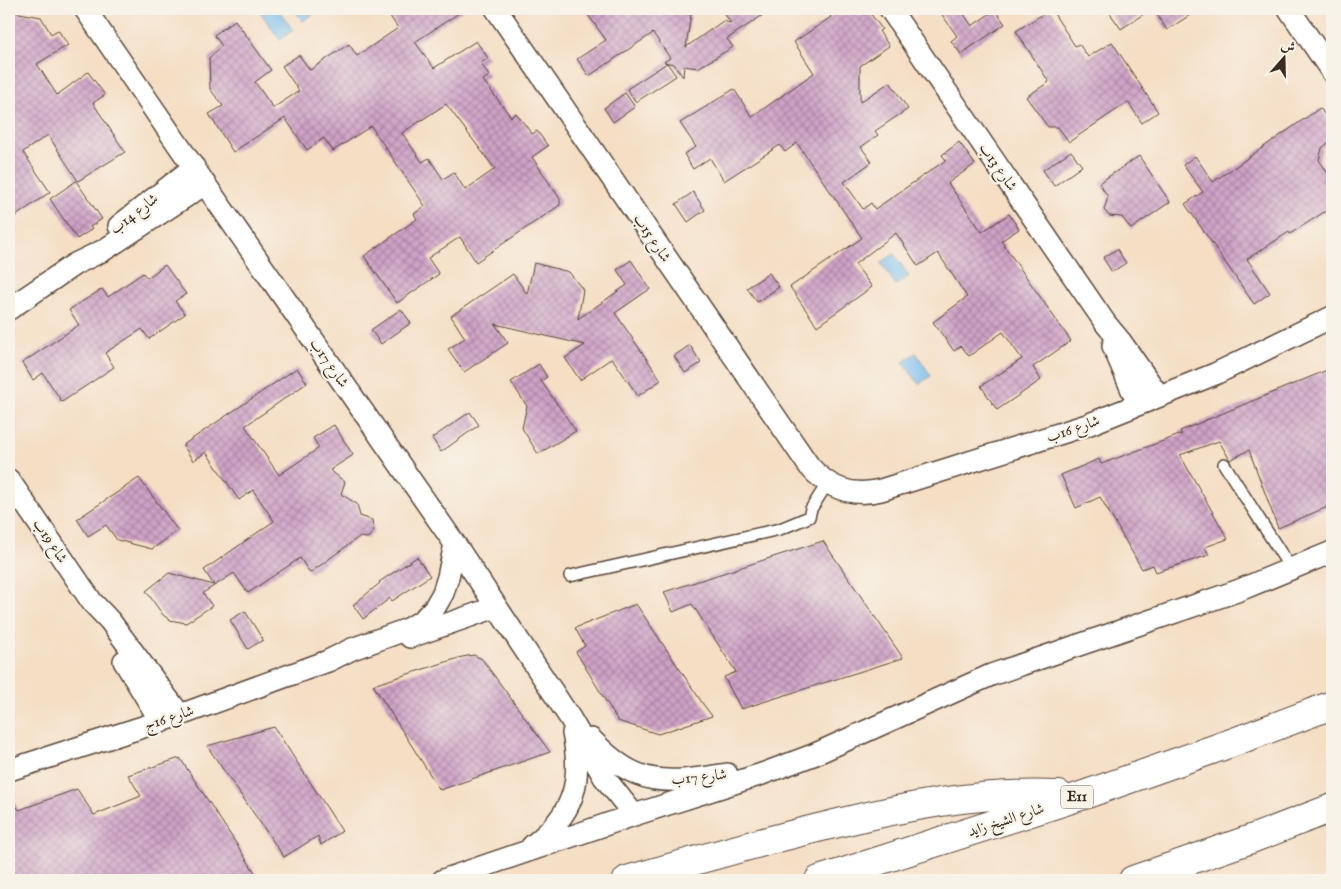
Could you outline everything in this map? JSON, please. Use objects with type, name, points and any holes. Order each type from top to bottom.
[{"type":"highway","name":"شارع الشيخ زايد","points":[[819,880],[1080,796],[1234,742],[1332,705]]},
{"type":"highway","points":[[627,880],[743,846],[914,806],[969,797],[1006,795],[1080,796]]},
{"type":"highway","points":[[1133,880],[1254,838],[1332,808]]},
{"type":"street","name":"شارع 17ب","points":[[85,9],[455,544],[570,718],[604,777],[634,815]]},
{"type":"street","name":"شارع 15ب","points":[[496,9],[809,466]]},
{"type":"street","name":"شارع 13ب","points":[[890,9],[1106,324],[1160,396]]},
{"type":"street","points":[[1290,9],[1332,72]]},
{"type":"street","name":"شارع 14ب","points":[[9,309],[76,264],[104,250],[199,176]]},
{"type":"street","name":"شارع 16ب","points":[[809,466],[827,484],[837,488],[853,493],[870,493],[881,490],[1087,425],[1215,374],[1332,317]]},
{"type":"street","name":"شارع 13ب","points":[[1106,324],[1138,404]]},
{"type":"street","name":"شاع 19ب","points":[[9,480],[92,602],[99,619],[170,719]]},
{"type":"street","name":"شارع 16ج","points":[[9,770],[170,719],[328,661],[352,649],[408,629],[423,620],[435,607],[443,593],[455,544]]},
{"type":"street","points":[[443,880],[790,764],[991,674],[1238,591],[1332,552]]},
{"type":"street","name":"شارع 16ج","points":[[328,661],[368,652],[496,607]]},
{"type":"street","name":"شارع 17ب","points":[[570,718],[606,755],[618,764],[630,771],[656,780],[684,781],[790,764]]},
{"type":"street","name":"شارع 17ب","points":[[520,855],[557,824],[566,811],[572,797],[578,767],[570,718]]},
{"type":"lane","points":[[1224,464],[1291,569]]},
{"type":"lane","points":[[570,576],[780,529],[810,516],[811,508],[827,484]]},
{"type":"water","points":[[258,9],[278,9],[293,30],[280,40]]},
{"type":"water","points":[[294,9],[318,9],[319,10],[303,21]]},
{"type":"water","points":[[894,254],[909,276],[896,285],[881,263]]},
{"type":"water","points":[[916,353],[931,376],[919,384],[903,362]]},
{"type":"building","points":[[385,9],[465,9],[415,42],[434,68],[476,41],[488,58],[481,63],[489,76],[483,80],[511,117],[516,113],[532,134],[537,131],[548,146],[532,157],[560,199],[560,205],[476,262],[460,237],[428,258],[439,274],[397,303],[364,256],[417,219],[414,214],[425,206],[371,126],[333,151],[324,138],[307,150],[285,118],[233,152],[209,114],[223,106],[210,89],[209,58],[222,46],[214,35],[235,20],[271,70],[255,82],[273,108],[299,91],[282,66],[299,55],[310,70],[349,44],[357,56],[398,28]],"holes":[[[446,104],[495,169],[465,190],[454,172],[443,179],[429,158],[422,162],[402,133]]]},
{"type":"building","points":[[584,9],[669,9],[691,14],[686,47],[723,21],[731,23],[721,9],[772,9],[727,39],[733,47],[698,68],[684,66],[683,77],[674,64],[664,62],[670,58],[653,33],[589,76],[577,59],[606,40]]},
{"type":"building","points":[[840,9],[867,9],[882,29],[879,31],[889,46],[860,66],[860,102],[890,82],[908,109],[875,131],[878,135],[861,147],[872,162],[844,182],[863,209],[871,203],[875,209],[946,160],[942,155],[959,142],[975,164],[948,183],[982,232],[1009,214],[1019,229],[1001,241],[1071,341],[1033,367],[1041,380],[997,410],[981,386],[1022,359],[1003,332],[969,356],[961,346],[954,351],[933,322],[967,297],[938,253],[918,266],[896,233],[855,264],[872,287],[817,326],[790,287],[862,238],[797,143],[785,152],[780,145],[724,181],[710,158],[693,169],[684,154],[696,147],[680,123],[734,89],[752,117],[814,73],[794,42]]},
{"type":"building","points":[[938,9],[960,9],[972,26],[995,10],[1005,24],[961,54],[951,41],[957,36]]},
{"type":"building","points":[[1051,9],[1075,46],[1079,44],[1088,57],[1112,42],[1158,112],[1142,123],[1128,102],[1069,142],[1058,127],[1048,127],[1026,97],[1049,82],[1016,31]]},
{"type":"building","points":[[1107,9],[1151,9],[1121,29]]},
{"type":"building","points":[[1153,9],[1199,9],[1167,30]]},
{"type":"building","points":[[9,11],[41,17],[51,34],[58,30],[68,45],[37,64],[57,95],[88,72],[105,95],[93,103],[125,152],[78,181],[48,135],[23,152],[50,192],[9,221]]},
{"type":"building","points":[[667,63],[676,76],[636,102],[627,89]]},
{"type":"building","points":[[625,93],[635,107],[613,122],[604,108]]},
{"type":"building","points":[[1320,108],[1332,125],[1332,140],[1322,148],[1319,160],[1329,175],[1328,183],[1332,184],[1332,207],[1247,259],[1270,293],[1254,304],[1185,204],[1203,192],[1183,165],[1195,156],[1213,182]]},
{"type":"building","points":[[1071,151],[1082,166],[1054,186],[1043,170]]},
{"type":"building","points":[[1139,156],[1170,202],[1131,229],[1122,217],[1109,216],[1104,210],[1108,197],[1099,183]]},
{"type":"building","points":[[76,181],[102,219],[90,227],[92,229],[77,239],[50,199]]},
{"type":"building","points":[[693,192],[705,210],[688,222],[676,204]]},
{"type":"building","points":[[1117,249],[1126,263],[1112,272],[1103,258]]},
{"type":"building","points":[[631,260],[650,289],[615,313],[661,380],[638,396],[612,358],[580,380],[565,358],[585,345],[495,324],[508,343],[464,372],[448,349],[465,338],[451,316],[513,274],[527,294],[534,263],[569,272],[583,290],[578,319],[627,285],[617,270]]},
{"type":"building","points":[[165,265],[186,294],[175,301],[185,314],[149,339],[142,329],[105,353],[114,367],[62,402],[43,373],[33,380],[22,363],[79,325],[69,310],[102,289],[108,297],[143,273],[147,278]]},
{"type":"building","points":[[769,273],[779,287],[757,302],[747,288]]},
{"type":"building","points":[[401,309],[411,323],[381,344],[371,330]]},
{"type":"building","points":[[690,345],[701,363],[685,373],[674,356]]},
{"type":"building","points":[[539,364],[547,377],[541,381],[576,431],[538,454],[522,428],[527,406],[511,382]]},
{"type":"building","points":[[297,368],[307,383],[245,426],[279,475],[319,448],[313,438],[334,425],[353,455],[330,470],[345,482],[341,494],[357,504],[360,516],[372,520],[374,531],[368,538],[359,537],[310,573],[300,558],[248,593],[234,573],[203,593],[212,606],[186,623],[170,620],[163,615],[146,591],[169,573],[214,585],[204,570],[274,521],[253,490],[239,500],[206,452],[193,461],[183,445]]},
{"type":"building","points":[[1332,368],[1332,505],[1278,528],[1249,450],[1230,460],[1219,441],[1180,455],[1228,539],[1205,547],[1209,555],[1156,572],[1153,565],[1142,569],[1100,497],[1076,508],[1061,475],[1099,459],[1101,464],[1182,434],[1180,431]]},
{"type":"building","points":[[470,412],[479,425],[441,452],[432,438]]},
{"type":"building","points":[[139,478],[178,531],[152,549],[117,540],[106,525],[88,536],[77,519]]},
{"type":"building","points":[[823,541],[903,658],[741,709],[724,677],[736,672],[692,604],[673,612],[664,592]]},
{"type":"building","points":[[417,557],[430,576],[392,601],[390,598],[363,619],[353,605],[379,582]]},
{"type":"building","points":[[636,604],[712,716],[658,734],[618,721],[576,652],[585,646],[575,628]]},
{"type":"building","points":[[245,611],[263,640],[248,649],[230,620]]},
{"type":"building","points":[[474,655],[482,659],[550,752],[440,790],[373,685]]},
{"type":"building","points":[[274,727],[342,831],[321,845],[318,836],[284,857],[207,746]]},
{"type":"building","points":[[180,758],[260,880],[9,880],[9,794],[19,810],[77,789],[94,815],[141,796],[128,775]]}]
